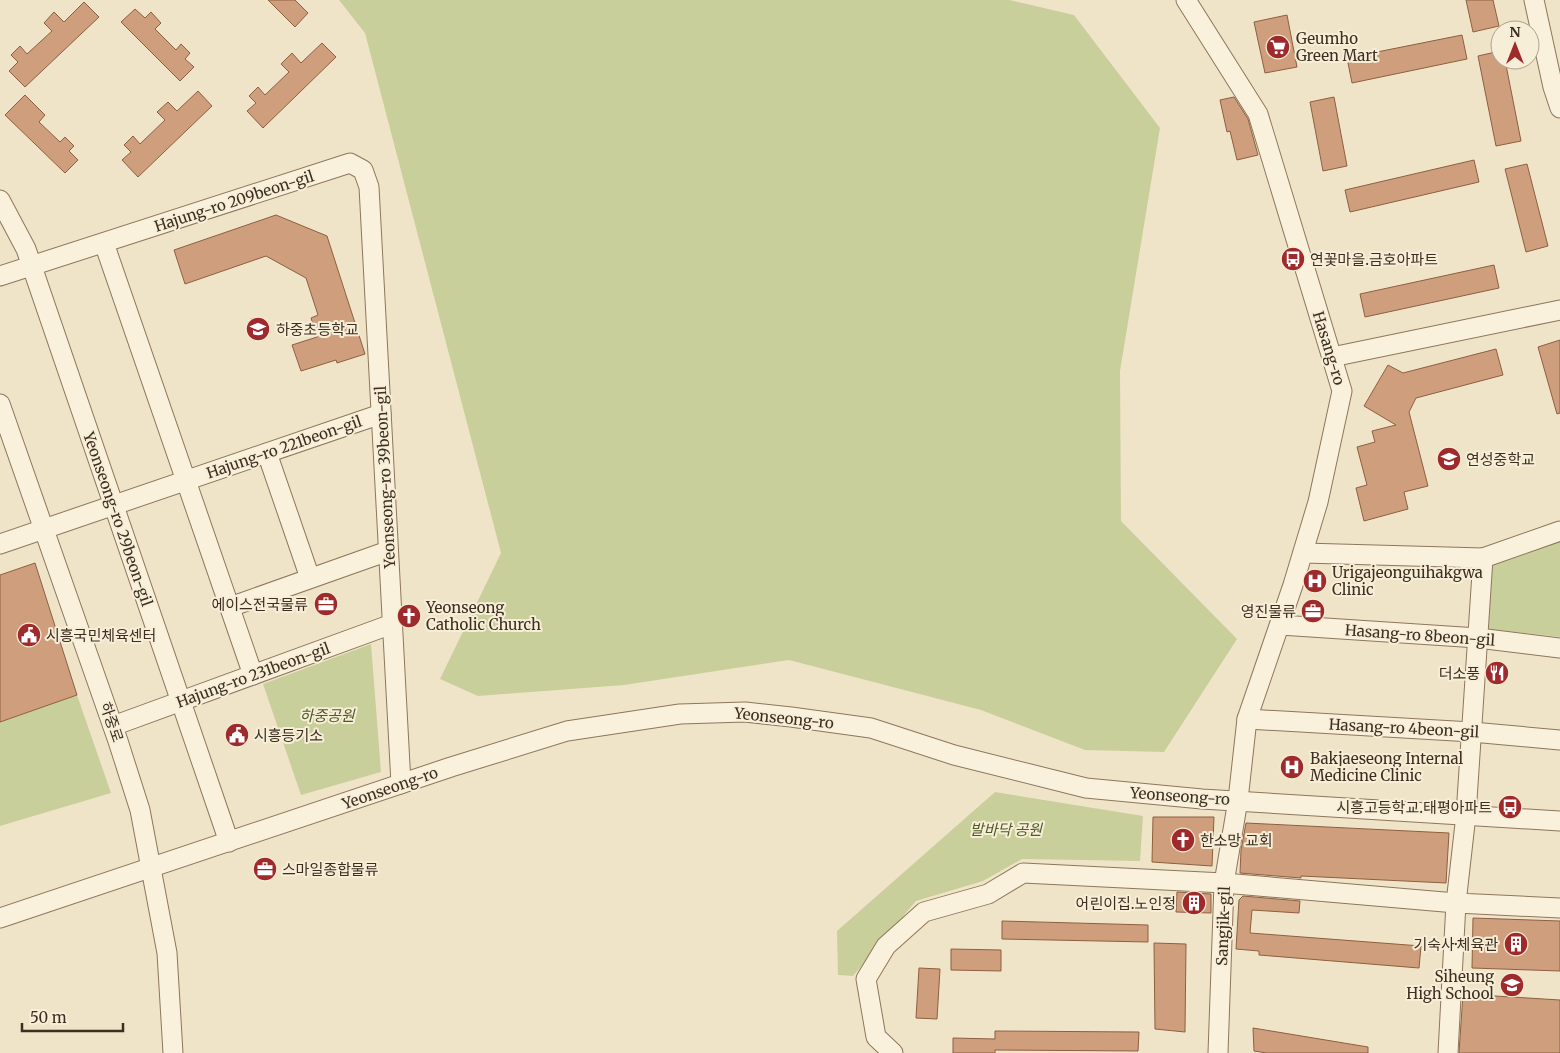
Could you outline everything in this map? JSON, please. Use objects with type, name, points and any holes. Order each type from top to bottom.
[{"type":"street","name":"Hasang-ro","points":[[1186,0],[1258,114],[1342,391],[1318,502],[1280,625],[1248,719],[1238,800]]},
{"type":"street","points":[[1534,0],[1553,88],[1560,108]]},
{"type":"street","name":"Hajung-ro 209beon-gil","points":[[0,276],[350,163],[363,170]]},
{"type":"street","name":"Yeonseong-ro 39beon-gil","points":[[363,170],[369,187],[400,784]]},
{"type":"street","name":"Yeonseong-ro 29beon-gil","points":[[0,200],[26,249],[229,842]]},
{"type":"street","points":[[104,243],[186,480]]},
{"type":"street","points":[[1332,357],[1560,310]]},
{"type":"street","name":"하중로","points":[[0,404],[113,726],[140,810],[167,953],[173,1053]]},
{"type":"street","name":"Hajung-ro 221beon-gil","points":[[0,544],[381,414]]},
{"type":"street","points":[[266,453],[310,578]]},
{"type":"street","name":"Hajung-ro 221beon-gil","points":[[186,480],[253,675]]},
{"type":"street","points":[[1303,553],[1483,558],[1560,531]]},
{"type":"street","points":[[230,606],[388,551]]},
{"type":"street","points":[[1448,1053],[1456,902],[1466,815],[1483,558]]},
{"type":"street","name":"Hajung-ro 231beon-gil","points":[[113,726],[392,624]]},
{"type":"street","name":"Hasang-ro 8beon-gil","points":[[1280,625],[1478,638],[1560,648]]},
{"type":"street","name":"Yeonseong-ro","points":[[0,918],[400,784],[567,731],[680,714],[745,712],[871,728],[954,755],[1086,788],[1202,799],[1560,821]]},
{"type":"street","name":"Hasang-ro 4beon-gil","points":[[1248,719],[1472,732],[1560,740]]},
{"type":"street","name":"Sangjik-gil","points":[[1218,1053],[1224,883],[1238,800]]},
{"type":"street","points":[[893,1053],[876,1037],[866,979],[886,946],[924,912],[988,894],[1023,873],[1224,883],[1456,902],[1560,908]]},
{"type":"green space","points":[[339,0],[1009,0],[1074,15],[1160,128],[1120,371],[1121,521],[1237,639],[1164,752],[1085,750],[981,710],[789,660],[624,685],[478,696],[440,679],[501,553],[365,33]]},
{"type":"green space","points":[[1560,540],[1560,637],[1486,629],[1489,563]]},
{"type":"green space","name":"하중공원","points":[[371,644],[381,772],[301,795],[263,684]]},
{"type":"green space","points":[[77,695],[111,793],[0,826],[0,722]]},
{"type":"green space","name":"발바닥 공원","points":[[995,792],[1143,816],[1140,861],[1022,859],[983,881],[916,901],[853,976],[838,975],[837,931]]},
{"type":"building","points":[[268,0],[295,0],[308,13],[295,27]]},
{"type":"building","points":[[1466,0],[1493,0],[1498,20],[1490,20],[1490,28],[1473,32]]},
{"type":"building","points":[[84,2],[99,17],[25,87],[9,71],[18,62],[11,55],[20,46],[27,54],[52,31],[44,23],[54,12],[64,22]]},
{"type":"building","points":[[135,9],[145,18],[151,12],[161,23],[155,29],[176,50],[181,44],[190,53],[185,59],[194,67],[180,81],[121,22]]},
{"type":"building","points":[[1287,15],[1297,67],[1265,73],[1254,22]]},
{"type":"building","points":[[1462,35],[1467,59],[1352,83],[1347,58]]},
{"type":"building","points":[[322,43],[336,57],[263,128],[247,111],[256,103],[249,96],[258,87],[265,95],[289,72],[281,64],[292,53],[301,63]]},
{"type":"building","points":[[1490,53],[1490,70],[1507,70],[1521,141],[1496,146],[1478,56]]},
{"type":"building","points":[[198,91],[212,106],[138,177],[122,160],[131,152],[124,145],[133,136],[140,144],[165,120],[157,112],[168,102],[177,111]]},
{"type":"building","points":[[25,95],[45,115],[39,122],[60,142],[65,137],[74,146],[69,151],[78,160],[65,173],[5,115]]},
{"type":"building","points":[[1234,97],[1248,119],[1258,155],[1237,160],[1230,131],[1227,132],[1220,100]]},
{"type":"building","points":[[1334,97],[1347,166],[1323,171],[1310,102]]},
{"type":"building","points":[[1474,160],[1479,182],[1350,212],[1345,190]]},
{"type":"building","points":[[1527,164],[1548,246],[1526,252],[1505,169]]},
{"type":"building","points":[[276,215],[327,236],[365,354],[337,363],[336,360],[301,371],[292,345],[317,337],[311,318],[318,315],[306,278],[266,256],[185,284],[174,250]]},
{"type":"building","points":[[1494,265],[1499,288],[1365,317],[1360,294]]},
{"type":"building","points":[[1560,340],[1560,413],[1557,414],[1538,347]]},
{"type":"building","name":"연성중학교","points":[[1496,349],[1503,375],[1416,398],[1409,412],[1428,486],[1404,492],[1408,509],[1364,521],[1356,488],[1367,485],[1357,447],[1375,442],[1372,431],[1396,425],[1364,406],[1388,365],[1403,373]]},
{"type":"building","name":"시흥국민체육센터","points":[[35,563],[77,695],[0,722],[0,575]]},
{"type":"building","name":"한소망 교회","points":[[1153,817],[1214,817],[1212,866],[1152,862]]},
{"type":"building","points":[[1246,823],[1449,833],[1446,883],[1301,876],[1301,878],[1240,873],[1241,850]]},
{"type":"building","name":"어린이집.노인정","points":[[1177,892],[1211,894],[1211,913],[1176,912]]},
{"type":"building","points":[[1243,896],[1300,901],[1299,913],[1252,910],[1250,933],[1421,946],[1419,968],[1259,955],[1259,951],[1236,949],[1239,900]]},
{"type":"building","name":"기숙사·체육관","points":[[1473,918],[1560,921],[1560,971],[1472,968]]},
{"type":"building","points":[[1002,921],[1148,925],[1148,942],[1002,939]]},
{"type":"building","points":[[1154,943],[1186,944],[1185,1032],[1155,1029]]},
{"type":"building","points":[[951,949],[1001,950],[1001,971],[951,970]]},
{"type":"building","points":[[919,968],[940,969],[937,1019],[916,1018]]},
{"type":"building","points":[[1463,994],[1560,1000],[1560,1053],[1459,1053]]},
{"type":"building","points":[[1253,1028],[1368,1047],[1368,1053],[1267,1053],[1254,1051]]},
{"type":"building","points":[[995,1031],[1139,1032],[1138,1051],[995,1050],[995,1053],[953,1053],[953,1038],[995,1039]]},
{"type":"place","name":"Geumho Green Mart","points":[[1278,47]]},
{"type":"place","name":"연꽃마을.금호아파트","points":[[1293,259]]},
{"type":"place","name":"하중초등학교","points":[[258,329]]},
{"type":"place","name":"연성중학교","points":[[1449,459]]},
{"type":"place","name":"Urigajeonguihakgwa Clinic","points":[[1315,581]]},
{"type":"place","name":"에이스전국물류","points":[[326,604]]},
{"type":"place","name":"영진물류","points":[[1313,611]]},
{"type":"place","name":"Yeonseong Catholic Church","points":[[409,616]]},
{"type":"place","name":"시흥국민체육센터","points":[[29,635]]},
{"type":"place","name":"더소풍","points":[[1497,673]]},
{"type":"place","name":"시흥등기소","points":[[237,735]]},
{"type":"place","name":"Bakjaeseong Internal Medicine Clinic","points":[[1292,767]]},
{"type":"place","name":"시흥고등학교.태평아파트","points":[[1510,807]]},
{"type":"place","name":"한소망 교회","points":[[1183,840]]},
{"type":"place","name":"스마일종합물류","points":[[265,869]]},
{"type":"place","name":"어린이집.노인정","points":[[1194,903]]},
{"type":"place","name":"기숙사·체육관","points":[[1516,944]]},
{"type":"place","name":"Siheung High School","points":[[1512,985]]}]
